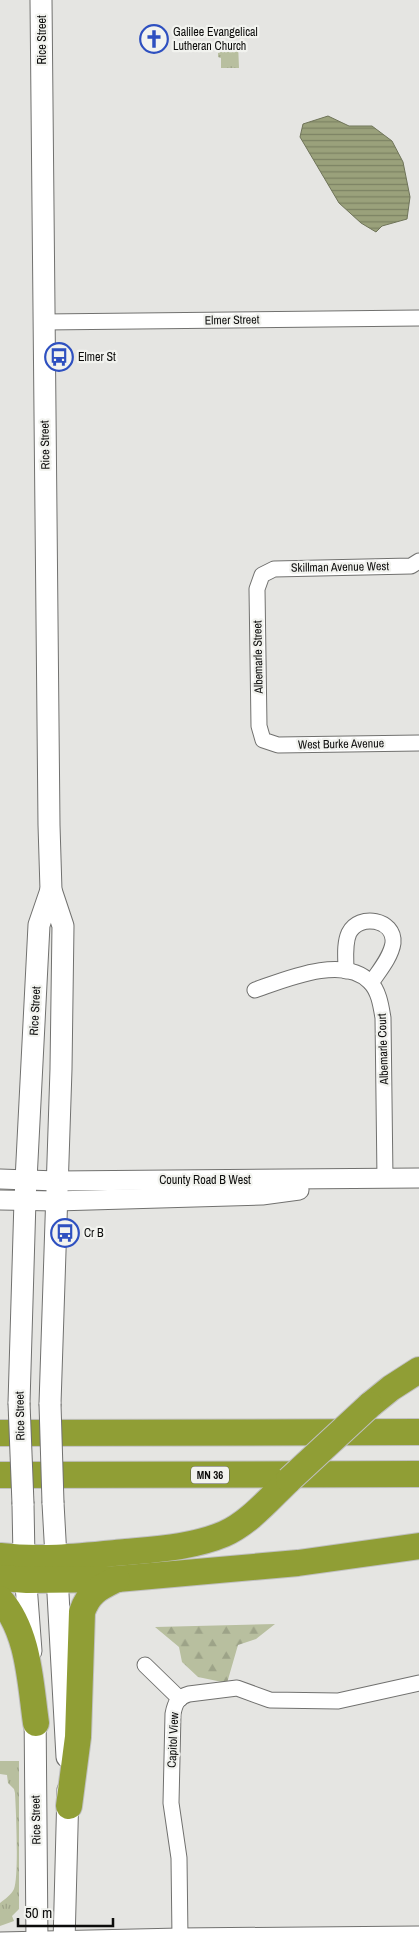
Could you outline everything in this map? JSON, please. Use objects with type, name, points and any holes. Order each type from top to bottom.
[{"type":"highway","points":[[57,1569],[174,1548],[225,1534],[242,1523],[370,1405],[391,1388],[419,1370]]},
{"type":"highway","points":[[0,1433],[419,1432]]},
{"type":"highway","name":"MN 36","points":[[0,1475],[419,1474]]},
{"type":"highway","points":[[0,1578],[17,1565],[57,1569],[117,1579],[298,1563],[419,1546]]},
{"type":"highway","points":[[69,1806],[78,1737],[82,1612],[94,1591],[117,1579]]},
{"type":"highway","points":[[0,1599],[15,1620],[26,1657],[36,1723]]},
{"type":"main road","name":"Rice Street","points":[[41,0],[51,890],[63,926],[61,1069],[50,1404],[53,1503],[69,1806],[64,1942]]},
{"type":"main road","name":"Rice Street","points":[[38,1942],[36,1723],[17,1565],[23,1504],[19,1403],[25,1190],[40,925],[51,890]]},
{"type":"street","name":"Elmer Street","points":[[44,322],[419,318]]},
{"type":"street","name":"Skillman Avenue West","points":[[262,575],[274,568],[411,566],[419,561]]},
{"type":"street","name":"Albemarle Street","points":[[262,575],[257,589],[258,706],[259,726],[263,740]]},
{"type":"street","name":"West Burke Avenue","points":[[263,740],[278,745],[419,743]]},
{"type":"street","points":[[255,990],[303,973],[317,971],[346,971],[354,973],[371,983],[390,954],[393,941],[391,931],[384,924],[374,920],[364,921],[350,932],[346,943],[346,971]]},
{"type":"street","name":"Albemarle Court","points":[[371,983],[379,999],[383,1018],[385,1179]]},
{"type":"street","name":"County Road B West","points":[[25,1190],[262,1194],[385,1179],[419,1178]]},
{"type":"street","points":[[0,1179],[25,1190]]},
{"type":"street","points":[[0,1200],[25,1190]]},
{"type":"street","points":[[145,1665],[180,1699]]},
{"type":"street","name":"Capitol View","points":[[180,1938],[179,1858],[171,1803],[173,1714],[176,1702],[184,1696],[198,1692],[237,1688],[270,1700],[338,1701],[419,1683]]},
{"type":"street","points":[[0,1942],[180,1938],[419,1937]]},
{"type":"green space","points":[[221,43],[238,43],[239,68],[221,68],[221,58],[218,57],[218,53],[221,52]]},
{"type":"green space","points":[[275,1624],[256,1639],[238,1645],[227,1683],[198,1677],[182,1662],[179,1647],[155,1627]]},
{"type":"green space","points":[[0,1761],[19,1761],[19,1909],[12,1916],[14,1921],[0,1926],[0,1903],[14,1889],[17,1857],[15,1793],[8,1783],[7,1775],[0,1774]]},
{"type":"shaded area","points":[[328,116],[349,126],[372,126],[392,141],[403,162],[410,197],[407,219],[382,226],[376,232],[361,223],[339,203],[300,137],[303,124]]},
{"type":"place","name":"Galilee Evangelical Lutheran Church","points":[[154,39]]},
{"type":"place","name":"Elmer St","points":[[59,357]]},
{"type":"place","name":"Cr B","points":[[65,1233]]}]
